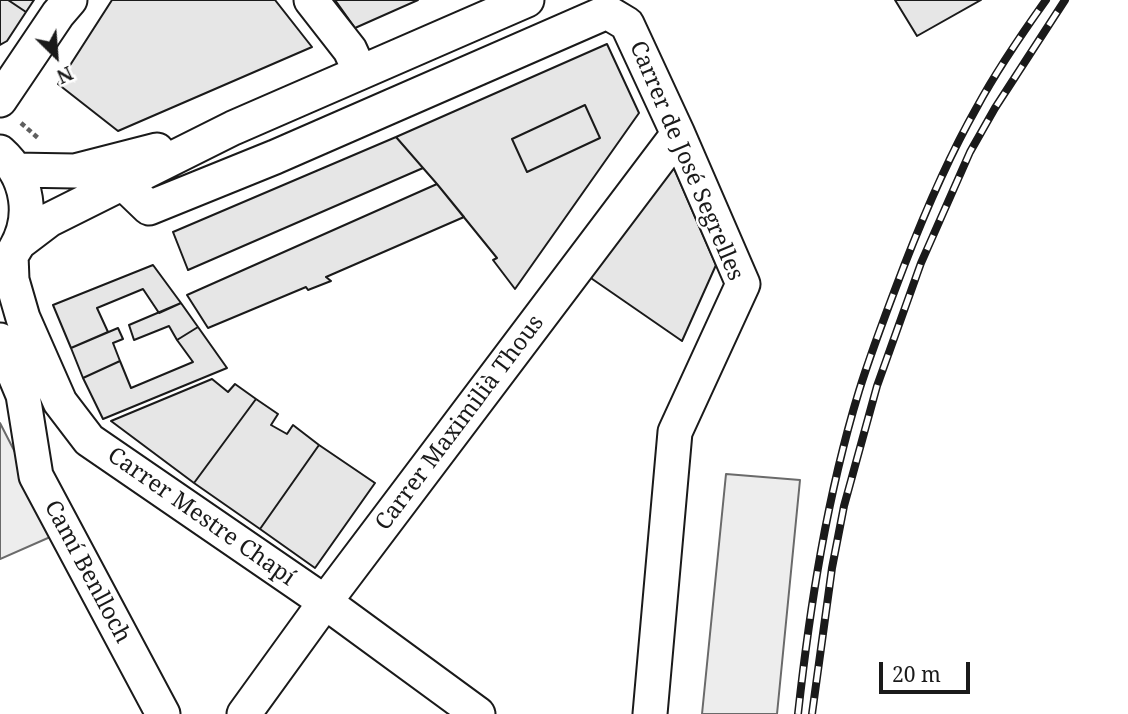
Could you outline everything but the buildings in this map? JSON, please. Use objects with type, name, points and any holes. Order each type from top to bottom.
[{"type":"street","points":[[9,110],[58,15],[70,0]]},
{"type":"street","points":[[311,0],[350,50],[360,72]]},
{"type":"street","points":[[10,254],[50,220],[233,128],[527,0]]},
{"type":"street","name":"Carrer de José Segrelles","points":[[123,183],[149,208],[275,157],[607,12],[628,24],[743,284],[675,432],[650,714]]},
{"type":"street","points":[[8,161],[75,171],[131,158],[233,128]]},
{"type":"street","name":"Carrer Maximilià Thous","points":[[244,714],[325,602],[678,134]]},
{"type":"street","name":"Carrer Mestre Chapí","points":[[8,161],[26,197],[26,220],[10,254],[12,281],[23,318],[60,402],[89,440],[325,602],[478,714]]},
{"type":"street","name":"Camí Benlloch","points":[[0,340],[23,395],[36,476],[163,714]]},
{"type":"path","points":[[9,110],[47,147]]},
{"type":"shaded area","points":[[0,423],[57,534],[0,559]]},
{"type":"shaded area","points":[[726,474],[800,480],[777,714],[702,714]]},
{"type":"railway","points":[[798,714],[814,592],[829,511],[848,431],[869,360],[920,226],[956,146],[1018,39],[1046,0]]},
{"type":"railway","points":[[812,714],[832,568],[844,506],[877,386],[921,263],[970,152],[995,108],[1065,0]]}]
